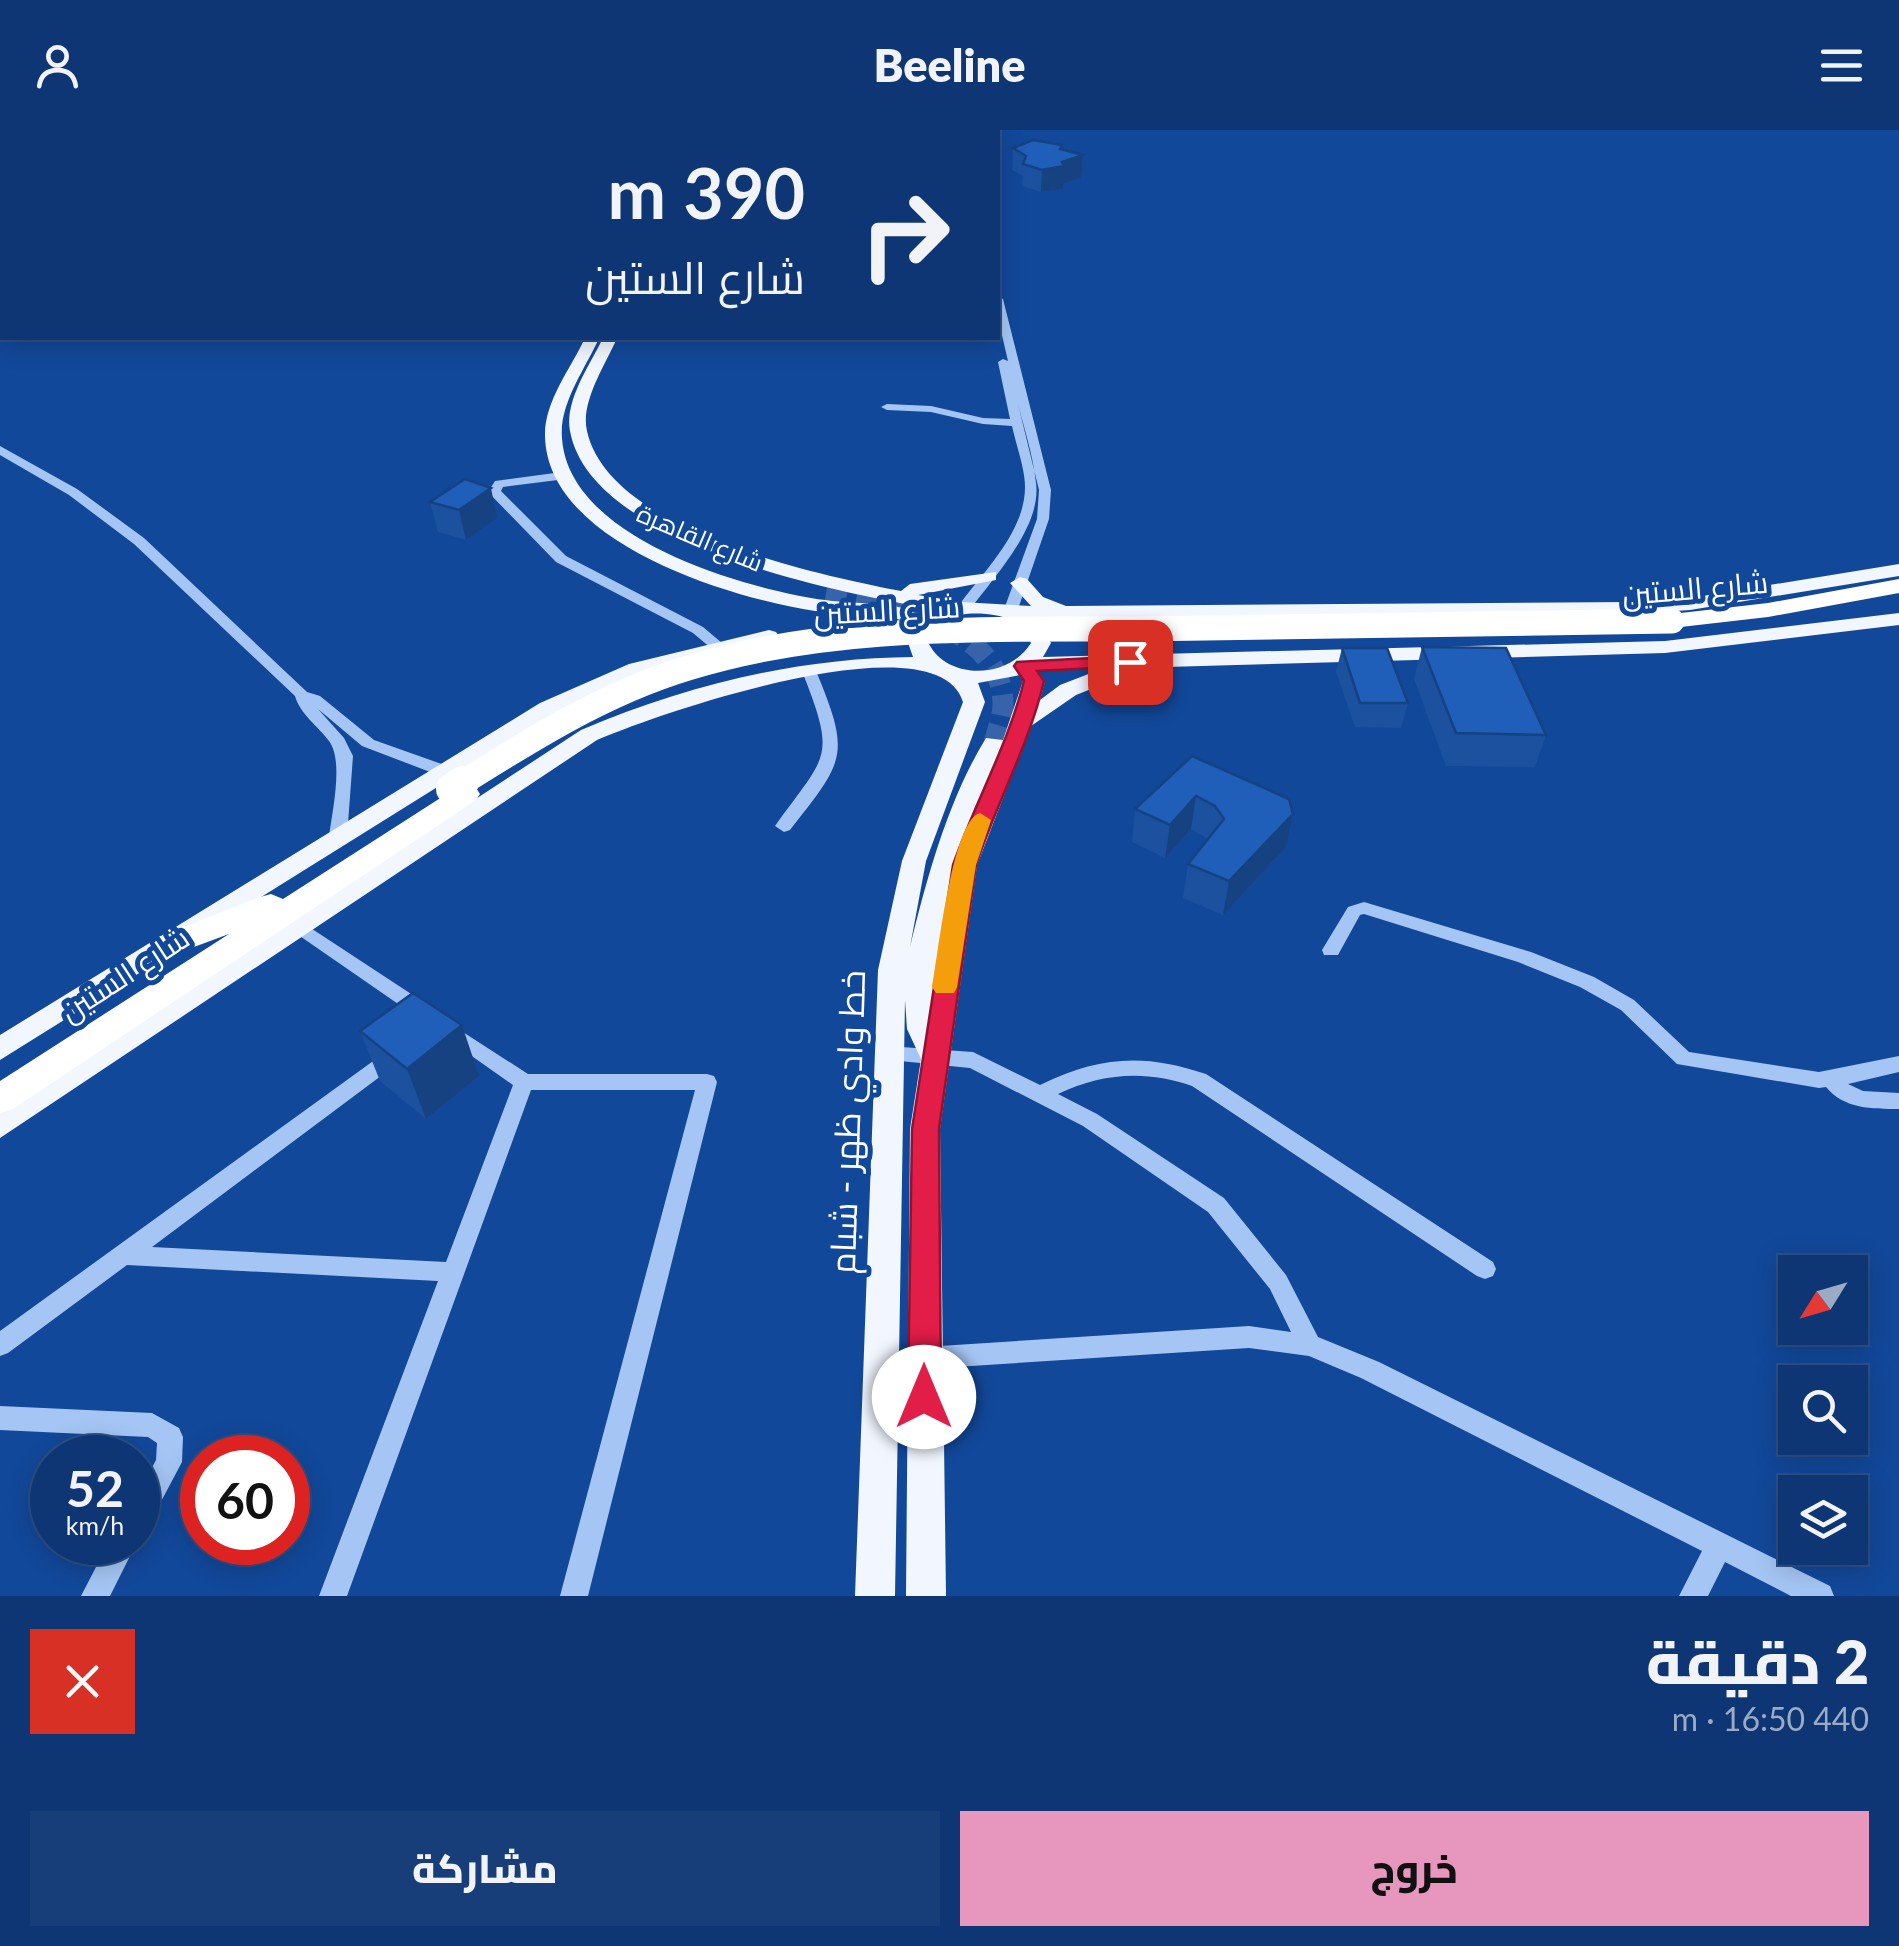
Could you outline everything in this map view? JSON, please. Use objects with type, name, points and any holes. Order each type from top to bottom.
[{"type":"highway","points":[[1856,576],[1899,586]]},
{"type":"highway","name":"شارع الستين","points":[[1674,624],[1899,586]]},
{"type":"highway","name":"شارع الستين","points":[[0,1076],[454,784],[620,702],[697,675],[815,648],[954,641],[1556,634],[1810,615],[1899,598]]},
{"type":"highway","name":"شارع الستين","points":[[0,1099],[454,784]]},
{"type":"highway","points":[[167,946],[271,905]]},
{"type":"main road","points":[[591,340],[554,421],[553,444],[562,476],[577,484],[619,523],[670,552],[754,584],[827,596]]},
{"type":"main road","points":[[609,340],[579,414],[578,432],[589,460],[590,478],[599,491],[622,512],[666,540],[752,576],[827,596]]},
{"type":"main road","name":"شارع القاهرة","points":[[562,476],[582,503],[622,535],[656,554],[749,590],[827,596],[879,608],[922,626]]},
{"type":"main road","name":"شارع الستين","points":[[1010,612],[1631,608],[1690,604],[1899,570]]},
{"type":"main road","points":[[872,591],[932,588],[989,576]]},
{"type":"main road","points":[[1020,584],[1036,601],[1068,611]]},
{"type":"main road","points":[[724,644],[757,616],[757,601],[749,590]]},
{"type":"main road","name":"شارع القاهرة","points":[[827,596],[872,591],[962,608],[1010,612]]},
{"type":"main road","points":[[962,608],[922,626],[918,651],[969,686],[996,736]]},
{"type":"main road","points":[[1172,610],[1147,624],[1146,638],[1160,651],[1184,658]]},
{"type":"main road","points":[[926,1596],[925,1129],[935,1058],[916,1020],[924,950],[946,860],[996,736],[1034,681],[1026,665],[1039,651],[1040,636],[1029,622],[1010,612]]},
{"type":"main road","name":"شارع الستين","points":[[0,1126],[589,735],[644,710],[701,691],[809,671],[941,668],[990,676],[1026,665],[1184,658],[1666,647],[1899,619]]},
{"type":"main road","name":"شارع الستين","points":[[0,1048],[338,837],[454,784],[590,688],[637,669],[724,644],[798,632],[922,626]]},
{"type":"main road","points":[[798,632],[816,650],[809,671]]},
{"type":"main road","points":[[996,736],[1084,682],[1161,660]]},
{"type":"main road","name":"خط وادي ظهر - شبام","points":[[875,1596],[887,1054],[901,1025],[905,960],[921,884],[996,736]]},
{"type":"street","points":[[962,608],[989,576],[1025,517],[1031,486],[1015,423],[1000,330]]},
{"type":"street","points":[[1000,330],[1038,451],[1045,490],[1043,519],[1010,612]]},
{"type":"street","points":[[887,407],[931,409],[1015,423]]},
{"type":"street","points":[[0,450],[120,525],[302,695],[303,702],[337,729],[454,784]]},
{"type":"street","points":[[482,486],[562,476]]},
{"type":"street","points":[[499,484],[494,492],[561,559],[724,644]]},
{"type":"street","points":[[1025,517],[1043,519]]},
{"type":"street","points":[[784,826],[829,765],[834,748],[833,728],[809,671]]},
{"type":"street","points":[[337,729],[346,764],[338,837]]},
{"type":"street","points":[[1331,950],[1354,912],[1364,908],[1563,971],[1641,1013],[1670,1050],[1684,1059],[1818,1080],[1899,1064]]},
{"type":"street","points":[[300,927],[423,1035],[524,1082],[706,1082],[574,1596]]},
{"type":"street","points":[[0,1345],[423,1035]]},
{"type":"street","points":[[887,1054],[973,1060],[1090,1120],[1216,1205],[1278,1282],[1310,1344]]},
{"type":"street","points":[[1040,1094],[1070,1078],[1130,1064],[1174,1070],[1199,1080],[1485,1269]]},
{"type":"street","points":[[1843,1077],[1834,1082],[1844,1094],[1899,1102]]},
{"type":"street","points":[[333,1596],[524,1082]]},
{"type":"street","points":[[124,1254],[451,1272]]},
{"type":"street","points":[[924,1358],[1249,1337],[1310,1344],[1370,1370],[1820,1596]]},
{"type":"street","points":[[0,1418],[152,1425],[170,1437],[169,1462],[160,1478]]},
{"type":"street","points":[[1693,1596],[1718,1545]]},
{"type":"street","points":[[95,1596],[112,1565]]},
{"type":"building","points":[[1033,140],[1062,145],[1060,149],[1083,155],[1062,162],[1064,166],[1042,170],[1023,164],[1026,156],[1013,148]]},
{"type":"building","points":[[465,479],[491,488],[459,510],[430,502]]},
{"type":"building","points":[[1422,647],[1506,648],[1546,735],[1456,733]]},
{"type":"building","points":[[1342,648],[1387,648],[1408,703],[1360,703]]},
{"type":"building","points":[[1192,756],[1289,799],[1293,814],[1229,881],[1188,864],[1224,819],[1215,806],[1196,796],[1170,825],[1135,809]]},
{"type":"building","points":[[413,993],[462,1025],[407,1069],[360,1031]]},
{"type":"tunnel","points":[[826,593],[909,612],[963,637],[984,655],[998,678],[1003,705],[994,743]]},
{"type":"slow traffic","points":[[945,987],[964,865],[980,820]]},
{"type":"route","points":[[924,1397],[925,1129],[964,865],[978,824],[1022,729],[1034,681],[1024,666],[1130,662]]}]
